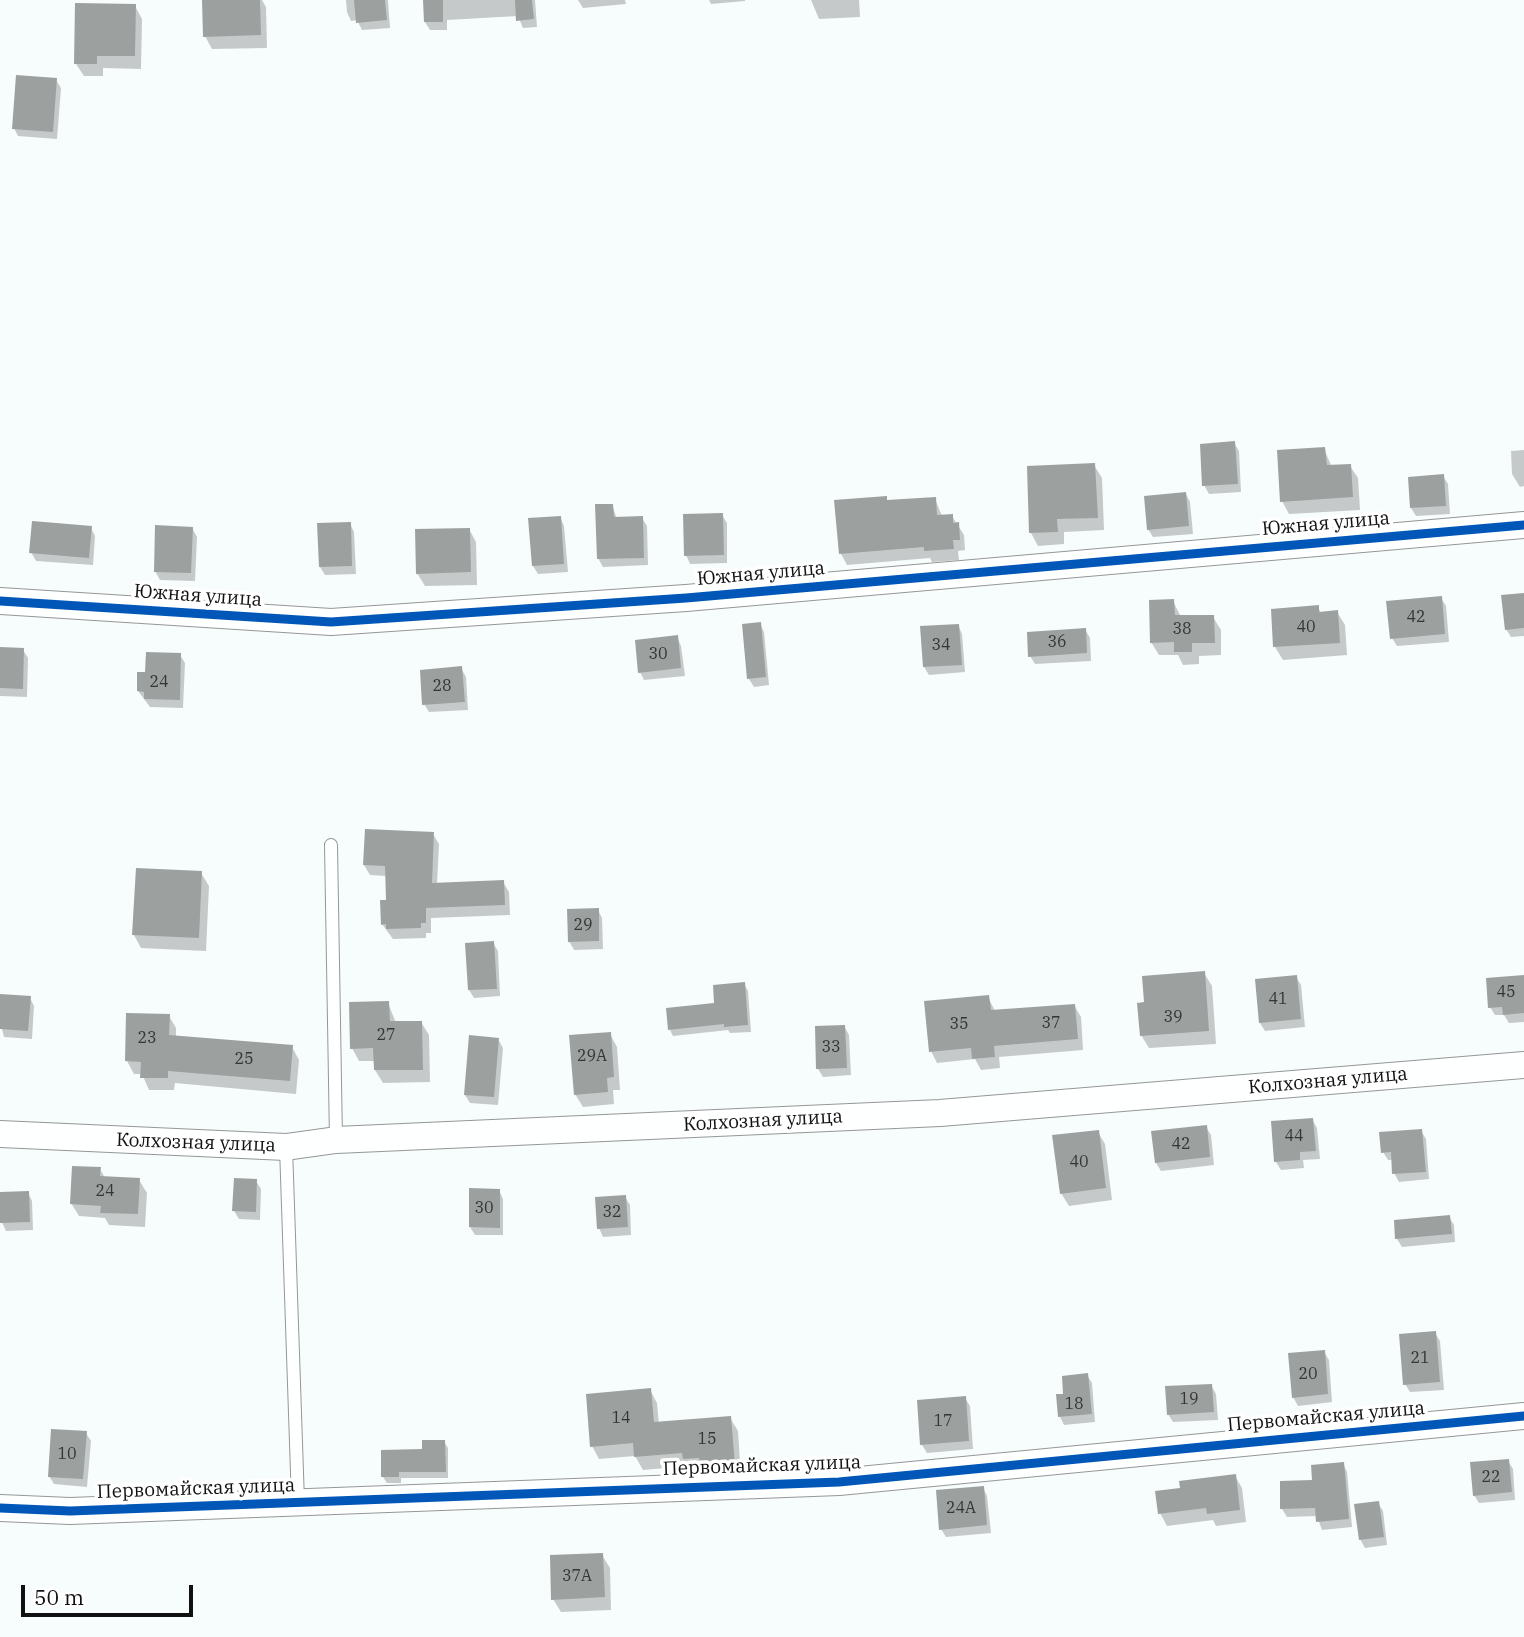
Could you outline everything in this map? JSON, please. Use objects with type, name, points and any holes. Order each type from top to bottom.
[{"type":"street","name":"Южная улица","points":[[0,601],[331,622],[685,598],[1524,525]]},
{"type":"street","name":"Колхозная улица","points":[[0,1134],[286,1146],[336,1140],[940,1113],[1524,1065]]},
{"type":"street","name":"Первомайская улица","points":[[0,1508],[70,1511],[839,1482],[1524,1416]]},
{"type":"lane","points":[[331,845],[336,1140]]},
{"type":"lane","points":[[286,1146],[298,1502]]},
{"type":"building","points":[[202,0],[260,0],[261,35],[203,37]]},
{"type":"building","points":[[354,0],[385,0],[387,20],[356,23]]},
{"type":"building","points":[[423,0],[443,0],[443,22],[424,22]]},
{"type":"building","points":[[515,0],[532,0],[534,19],[516,21]]},
{"type":"building","points":[[75,3],[136,4],[135,56],[97,56],[97,64],[74,64]]},
{"type":"building","points":[[16,75],[57,78],[53,132],[12,129]]},
{"type":"building","points":[[1235,441],[1238,484],[1202,486],[1200,444]]},
{"type":"building","points":[[1325,447],[1327,465],[1351,464],[1353,497],[1280,502],[1277,450]]},
{"type":"building","points":[[1095,463],[1098,518],[1057,519],[1058,532],[1029,533],[1027,466]]},
{"type":"building","points":[[1444,474],[1446,506],[1410,508],[1408,477]]},
{"type":"building","points":[[1186,492],[1189,526],[1147,530],[1144,496]]},
{"type":"building","points":[[887,496],[887,500],[936,497],[937,515],[953,514],[953,523],[959,522],[960,540],[953,540],[954,549],[924,551],[924,547],[839,554],[834,500]]},
{"type":"building","points":[[595,504],[613,504],[614,517],[643,516],[644,558],[597,559]]},
{"type":"building","points":[[723,513],[724,555],[684,556],[683,514]]},
{"type":"building","points":[[561,516],[564,564],[532,566],[528,518]]},
{"type":"building","points":[[32,521],[92,526],[89,558],[29,553]]},
{"type":"building","points":[[351,522],[352,566],[319,567],[317,523]]},
{"type":"building","points":[[155,525],[193,527],[191,573],[154,572]]},
{"type":"building","points":[[470,528],[471,572],[416,574],[415,529]]},
{"type":"building","points":[[1524,593],[1524,628],[1505,630],[1501,595]]},
{"type":"building","points":[[1442,596],[1445,634],[1390,639],[1386,601]]},
{"type":"building","points":[[1174,599],[1175,615],[1214,615],[1215,643],[1192,643],[1192,652],[1174,652],[1174,642],[1150,643],[1149,600]]},
{"type":"building","points":[[1319,605],[1319,612],[1338,610],[1340,643],[1273,647],[1271,609]]},
{"type":"building","points":[[761,622],[766,677],[747,679],[742,624]]},
{"type":"building","points":[[959,624],[962,665],[923,667],[920,626]]},
{"type":"building","points":[[1086,628],[1087,653],[1028,657],[1027,632]]},
{"type":"building","points":[[678,635],[681,668],[638,673],[635,640]]},
{"type":"building","points":[[0,647],[24,648],[23,689],[0,688]]},
{"type":"building","points":[[146,652],[181,653],[180,700],[144,699],[144,692],[137,691],[137,672],[145,672]]},
{"type":"building","points":[[462,666],[465,702],[422,705],[420,670]]},
{"type":"building","points":[[365,829],[434,832],[432,883],[504,880],[505,905],[426,908],[426,923],[421,923],[421,928],[386,929],[386,924],[381,925],[380,900],[386,900],[385,866],[363,865]]},
{"type":"building","points":[[136,868],[202,871],[199,938],[132,935]]},
{"type":"building","points":[[599,908],[599,941],[568,942],[567,909]]},
{"type":"building","points":[[494,941],[497,989],[468,990],[465,943]]},
{"type":"building","points":[[1205,971],[1209,1031],[1140,1036],[1137,1003],[1144,1002],[1142,976]]},
{"type":"building","points":[[1297,975],[1301,1019],[1259,1023],[1255,979]]},
{"type":"building","points":[[1524,975],[1524,1013],[1503,1015],[1502,1007],[1488,1008],[1486,978]]},
{"type":"building","points":[[745,982],[748,1025],[724,1027],[724,1024],[668,1030],[666,1008],[714,1003],[713,985]]},
{"type":"building","points":[[0,994],[31,996],[28,1031],[0,1029]]},
{"type":"building","points":[[989,995],[991,1010],[1075,1004],[1078,1039],[994,1046],[995,1057],[972,1059],[971,1048],[929,1052],[924,1001]]},
{"type":"building","points":[[389,1001],[390,1021],[422,1021],[423,1070],[374,1070],[373,1048],[350,1049],[349,1002]]},
{"type":"building","points":[[126,1013],[170,1014],[169,1035],[293,1045],[290,1081],[168,1071],[168,1078],[140,1078],[141,1062],[125,1061]]},
{"type":"building","points":[[845,1025],[847,1068],[816,1069],[815,1026]]},
{"type":"building","points":[[611,1032],[614,1077],[607,1078],[608,1092],[574,1095],[569,1035]]},
{"type":"building","points":[[469,1035],[499,1038],[494,1097],[464,1095]]},
{"type":"building","points":[[1313,1118],[1316,1151],[1300,1152],[1300,1160],[1274,1162],[1271,1121]]},
{"type":"building","points":[[1207,1125],[1210,1157],[1155,1163],[1151,1131]]},
{"type":"building","points":[[1422,1129],[1426,1172],[1392,1174],[1391,1152],[1381,1153],[1379,1132]]},
{"type":"building","points":[[1099,1130],[1106,1188],[1060,1194],[1052,1135]]},
{"type":"building","points":[[72,1166],[101,1167],[100,1176],[140,1178],[138,1214],[100,1213],[101,1206],[70,1204]]},
{"type":"building","points":[[234,1178],[257,1179],[256,1212],[232,1211]]},
{"type":"building","points":[[469,1188],[500,1189],[500,1228],[469,1227]]},
{"type":"building","points":[[29,1191],[30,1222],[0,1223],[0,1192]]},
{"type":"building","points":[[626,1195],[628,1227],[597,1229],[595,1197]]},
{"type":"building","points":[[1450,1215],[1452,1234],[1395,1239],[1394,1220]]},
{"type":"building","points":[[1436,1331],[1440,1382],[1403,1385],[1399,1334]]},
{"type":"building","points":[[1325,1350],[1328,1394],[1292,1398],[1288,1353]]},
{"type":"building","points":[[1088,1373],[1092,1414],[1058,1417],[1056,1394],[1063,1394],[1062,1376]]},
{"type":"building","points":[[1212,1384],[1214,1412],[1167,1415],[1165,1386]]},
{"type":"building","points":[[651,1388],[654,1422],[731,1416],[735,1465],[700,1467],[699,1458],[683,1459],[682,1453],[634,1457],[633,1443],[590,1447],[586,1394]]},
{"type":"building","points":[[966,1396],[969,1441],[920,1445],[917,1400]]},
{"type":"building","points":[[51,1429],[87,1431],[83,1479],[48,1477]]},
{"type":"building","points":[[422,1440],[445,1440],[446,1472],[399,1472],[399,1477],[381,1477],[381,1450],[422,1449]]},
{"type":"building","points":[[1509,1459],[1512,1492],[1473,1496],[1470,1462]]},
{"type":"building","points":[[1344,1462],[1349,1519],[1316,1522],[1315,1508],[1280,1509],[1280,1481],[1312,1480],[1311,1465]]},
{"type":"building","points":[[1236,1474],[1240,1510],[1207,1514],[1206,1508],[1158,1514],[1155,1491],[1180,1488],[1179,1481]]},
{"type":"building","points":[[984,1486],[987,1525],[939,1530],[936,1490]]},
{"type":"building","points":[[1379,1501],[1384,1537],[1359,1540],[1354,1504]]},
{"type":"building","points":[[603,1553],[605,1597],[551,1600],[550,1555]]},
{"type":"cycle path","points":[[0,601],[331,622],[686,598],[1524,525]]},
{"type":"cycle path","points":[[0,1508],[70,1511],[839,1482],[1524,1416]]}]
